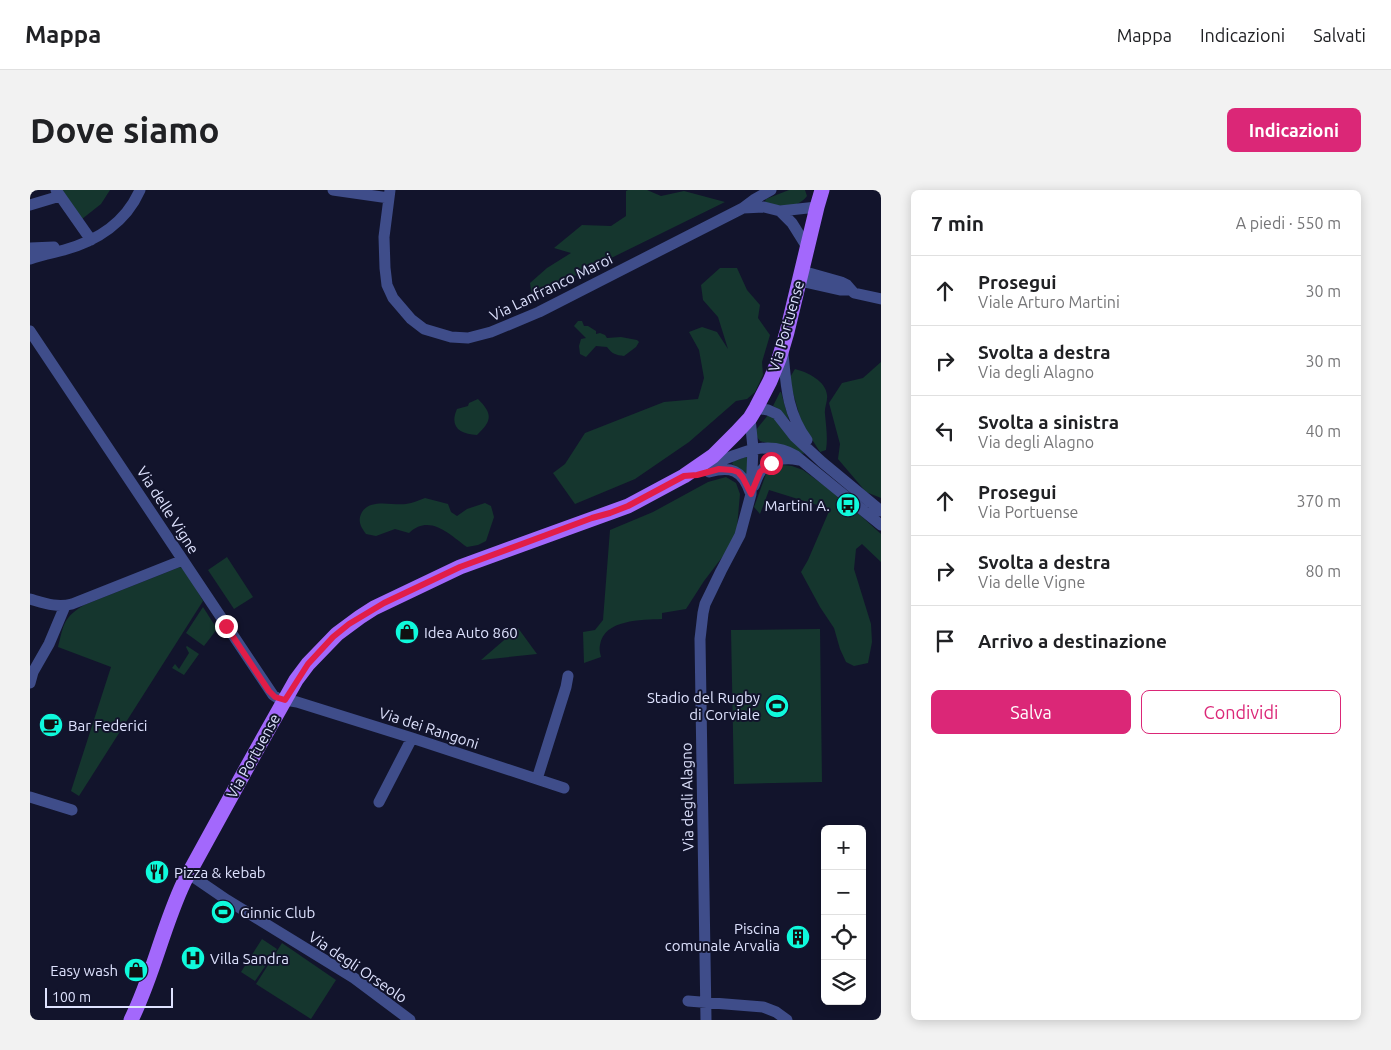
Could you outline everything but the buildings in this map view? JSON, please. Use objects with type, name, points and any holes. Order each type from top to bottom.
[{"type":"main road","name":"Via Portuense","points":[[131,1020],[175,901],[302,671],[337,634],[369,611],[473,561],[628,506],[684,476],[719,450],[753,413],[770,381],[782,350],[801,276],[818,197]]},
{"type":"street","points":[[30,259],[78,246],[106,232],[128,211],[140,190]]},
{"type":"street","points":[[334,190],[389,194]]},
{"type":"street","name":"Via Lanfranco Maroi","points":[[389,194],[384,237],[384,268],[387,285],[393,298],[411,320],[424,328],[439,335],[468,338],[491,332],[539,312],[743,208],[771,190]]},
{"type":"street","points":[[30,205],[58,193],[91,240]]},
{"type":"street","name":"Via Lanfranco Maroi","points":[[743,208],[764,207],[780,211],[818,197]]},
{"type":"street","points":[[780,211],[792,223],[807,247]]},
{"type":"street","points":[[30,248],[78,246]]},
{"type":"street","points":[[801,276],[841,282],[847,285],[854,293],[881,299]]},
{"type":"street","name":"Via delle Vigne","points":[[30,331],[269,691],[275,697],[285,700]]},
{"type":"street","points":[[782,350],[786,385],[793,416],[800,430],[822,462]]},
{"type":"street","points":[[753,413],[765,409],[775,413],[822,462],[881,511]]},
{"type":"street","name":"Via degli Alagno","points":[[706,1020],[700,639],[705,604],[740,536],[751,494],[753,413]]},
{"type":"street","points":[[684,476],[753,448],[785,451],[793,454],[881,525]]},
{"type":"street","points":[[751,494],[760,472],[771,463],[791,459],[798,460],[807,465]]},
{"type":"street","points":[[684,476],[697,475],[719,469],[732,470],[738,472],[743,478],[751,494]]},
{"type":"street","points":[[30,599],[50,605],[65,606],[183,560]]},
{"type":"street","points":[[30,683],[33,672],[49,644],[65,606]]},
{"type":"street","points":[[537,779],[568,676]]},
{"type":"street","name":"Via dei Rangoni","points":[[285,700],[297,702],[412,738],[564,788]]},
{"type":"street","points":[[379,802],[412,738]]},
{"type":"street","points":[[30,797],[72,810]]},
{"type":"street","name":"Via degli Orseolo","points":[[189,874],[227,900],[354,978],[410,1020]]},
{"type":"street","points":[[688,1001],[763,1007],[776,1012],[787,1020]]},
{"type":"green space","points":[[61,190],[110,190],[101,204],[82,219]]},
{"type":"green space","points":[[647,190],[661,196],[684,191],[725,202],[532,297],[530,283],[547,268],[571,253],[554,248],[582,225],[611,226],[626,216],[626,191]]},
{"type":"green space","points":[[789,190],[805,190],[807,196],[798,203],[788,206],[765,202],[766,199]]},
{"type":"green space","points":[[720,268],[737,268],[747,290],[760,305],[758,318],[770,335],[762,362],[763,375],[755,392],[747,399],[736,401],[689,442],[635,479],[575,504],[553,473],[565,464],[585,433],[664,402],[698,399],[704,378],[699,350],[689,332],[702,327],[717,332],[728,349],[718,317],[703,300],[701,285]]},
{"type":"green space","points":[[578,321],[582,321],[584,326],[588,326],[596,331],[596,334],[600,333],[607,338],[621,337],[639,342],[636,347],[624,356],[614,354],[607,347],[596,346],[586,357],[580,354],[579,346],[581,339],[586,338],[574,326]]},
{"type":"green space","points":[[881,362],[881,498],[866,492],[838,459],[840,444],[829,403],[842,383],[863,378]]},
{"type":"green space","points":[[795,369],[805,372],[820,381],[826,390],[826,450],[820,452],[802,424],[789,379]]},
{"type":"green space","points":[[780,392],[789,420],[779,409],[773,406]]},
{"type":"green space","points":[[478,399],[488,413],[489,417],[486,426],[477,435],[461,431],[454,421],[457,409],[468,406],[469,403]]},
{"type":"green space","points":[[768,415],[772,415],[804,454],[760,441],[755,431]]},
{"type":"green space","points":[[749,456],[749,476],[732,463]]},
{"type":"green space","points":[[783,465],[803,470],[840,497],[881,534],[881,562],[862,544],[856,549],[854,569],[871,624],[872,642],[868,663],[854,666],[846,662],[834,628],[801,572],[830,509],[769,490],[760,514],[754,507],[766,474]]},
{"type":"green space","points":[[726,477],[736,483],[740,494],[736,539],[704,581],[686,609],[662,613],[662,619],[635,621],[616,626],[603,636],[600,646],[601,657],[584,663],[583,632],[595,630],[603,620],[610,530],[653,512],[708,482]]},
{"type":"green space","points":[[425,498],[448,504],[451,512],[457,516],[467,509],[485,503],[491,506],[494,517],[486,541],[467,547],[447,532],[432,525],[417,527],[409,533],[395,529],[376,536],[366,534],[361,526],[360,518],[362,512],[371,505],[406,504]]},
{"type":"green space","points":[[227,557],[253,597],[234,609],[208,570]]},
{"type":"green space","points":[[180,567],[185,570],[203,601],[79,796],[71,791],[111,667],[58,647],[65,622],[84,605]]},
{"type":"green space","points":[[203,607],[217,629],[204,646],[186,633]]},
{"type":"green space","points":[[518,628],[537,654],[481,660]]},
{"type":"green space","name":"Stadio del Rugby di Corviale","points":[[820,629],[822,782],[734,784],[731,630]]},
{"type":"green space","points":[[187,646],[199,654],[184,675],[172,668],[175,664],[179,669],[189,653]]},
{"type":"green space","points":[[262,939],[277,949],[255,981],[241,972]]},
{"type":"green space","points":[[282,943],[336,980],[311,1019],[256,984]]},
{"type":"place","name":"Martini A.","points":[[848,505]]},
{"type":"place","name":"Idea Auto 860","points":[[407,632]]},
{"type":"place","name":"Stadio del Rugby di Corviale","points":[[777,706]]},
{"type":"place","name":"Bar Federici","points":[[51,725]]},
{"type":"place","name":"Pizza & kebab","points":[[157,872]]},
{"type":"place","name":"Ginnic Club","points":[[223,912]]},
{"type":"place","name":"Piscina comunale Arvalia","points":[[798,937]]},
{"type":"place","name":"Villa Sandra","points":[[193,958]]},
{"type":"place","name":"Easy wash","points":[[136,970]]},
{"type":"route","points":[[226,626],[269,691],[273,696],[285,700],[308,664],[333,637],[360,617],[405,592],[473,561],[628,506],[684,476],[697,475],[719,469],[732,470],[738,472],[743,478],[751,494],[758,475],[771,463]]}]
